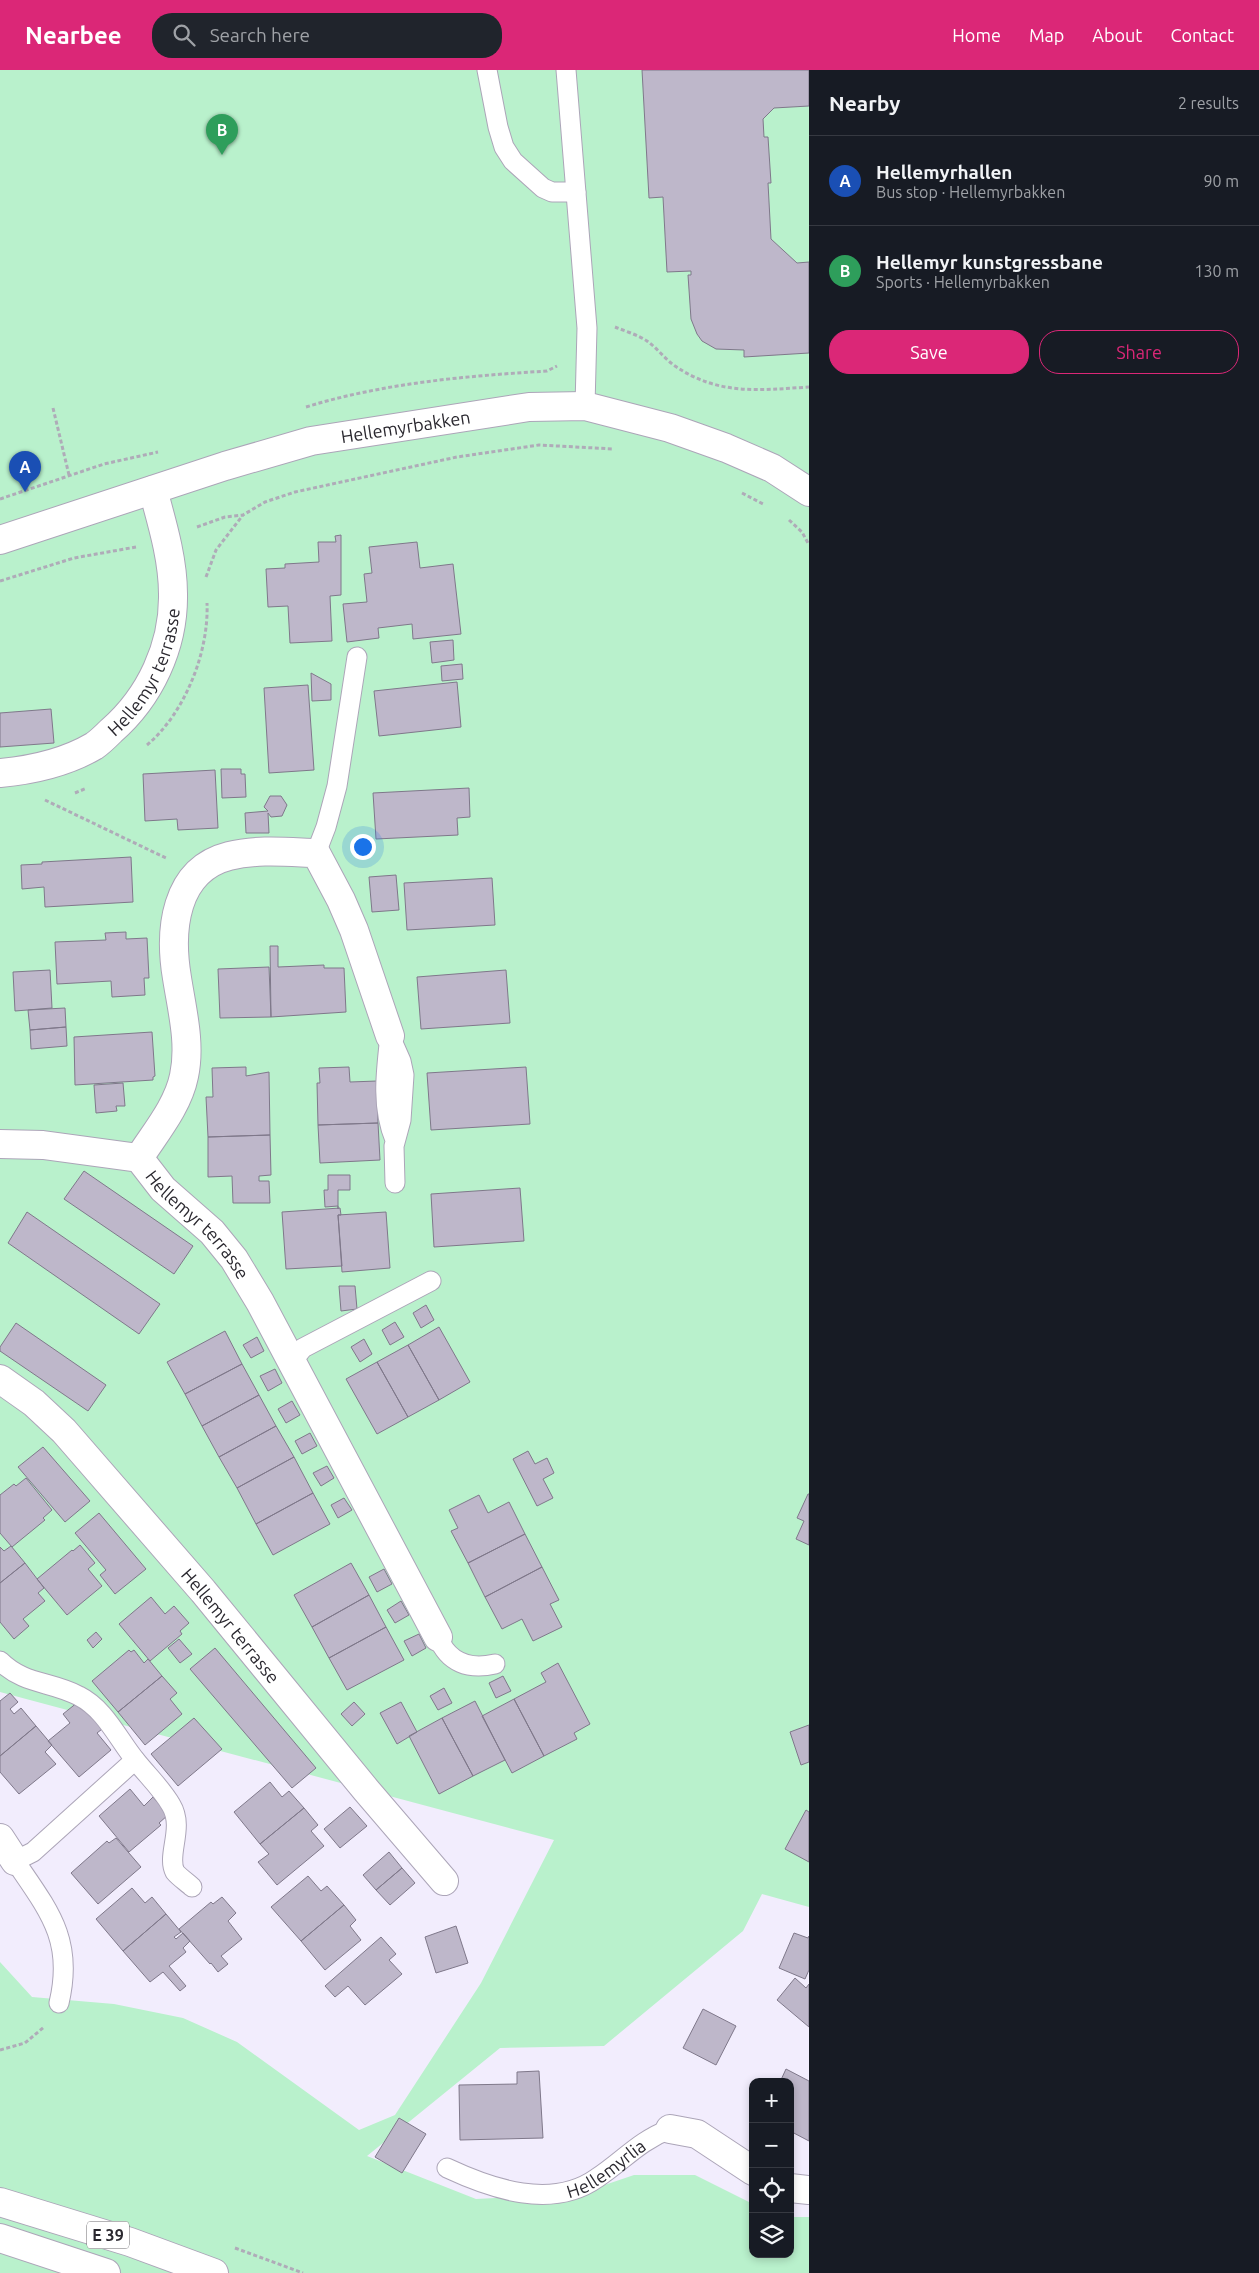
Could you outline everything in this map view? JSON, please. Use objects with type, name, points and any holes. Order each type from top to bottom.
[{"type":"main road","name":"Hellemyrbakken","points":[[0,540],[225,466],[311,441],[530,407],[585,406],[670,428],[726,448],[772,468],[809,492]]},
{"type":"main road","name":"Hellemyr terrasse","points":[[0,773],[23,771],[55,764],[95,746],[121,722],[143,696],[162,658],[171,626],[173,593],[165,539],[153,490]]},
{"type":"main road","name":"Hellemyr terrasse","points":[[139,1158],[179,1094],[184,1076],[187,1058],[186,1034],[176,973],[174,928],[181,898],[193,876],[210,863],[228,856],[271,851],[316,852]]},
{"type":"main road","points":[[316,852],[354,930],[390,1036]]},
{"type":"main road","name":"Hellemyr terrasse","points":[[0,1144],[43,1145],[139,1158],[163,1189],[205,1225],[234,1260],[260,1302],[438,1637]]},
{"type":"main road","name":"Hellemyr terrasse","points":[[1,1383],[34,1403],[64,1431],[203,1590],[341,1760],[444,1881]]},
{"type":"main road","points":[[0,1838],[15,1861]]},
{"type":"main road","name":"Hellemyrlia","points":[[670,2129],[697,2134],[749,2168]]},
{"type":"main road","points":[[794,2188],[809,2190]]},
{"type":"main road","name":"E 39","points":[[0,2202],[130,2242],[214,2273]]},
{"type":"main road","name":"E 39","points":[[0,2238],[106,2273]]},
{"type":"lane","points":[[487,70],[498,127],[504,147],[512,161],[543,188],[552,192],[576,192]]},
{"type":"lane","points":[[566,70],[587,328],[585,406]]},
{"type":"lane","points":[[316,852],[331,812],[337,786],[357,657]]},
{"type":"lane","points":[[390,1036],[384,1082],[388,1124],[395,1140],[395,1182]]},
{"type":"lane","points":[[292,1363],[304,1348],[431,1281]]},
{"type":"lane","points":[[438,1637],[442,1647],[455,1661],[470,1667],[481,1668],[495,1664]]},
{"type":"lane","points":[[0,1661],[17,1675],[68,1690],[81,1697],[93,1706],[116,1733],[135,1760],[156,1783],[177,1817],[173,1862],[176,1872],[192,1887]]},
{"type":"lane","points":[[59,2003],[64,1980],[62,1946],[54,1920],[15,1861],[33,1852],[135,1760]]},
{"type":"lane","name":"Hellemyrlia","points":[[447,2168],[506,2190],[533,2195],[557,2194],[576,2189],[596,2179],[628,2152],[651,2137],[670,2129]]},
{"type":"path","points":[[612,326],[646,340],[674,366],[694,378],[720,386],[749,391],[809,387]]},
{"type":"path","points":[[53,408],[69,475]]},
{"type":"path","points":[[0,581],[74,558],[138,547],[165,539],[225,517],[243,514],[265,502],[295,492],[457,457],[539,445],[618,449]]},
{"type":"path","points":[[738,490],[769,507]]},
{"type":"path","points":[[785,515],[802,532],[809,544]]},
{"type":"path","points":[[36,796],[182,866],[193,876]]},
{"type":"path","points":[[0,2050],[25,2043],[36,2036],[48,2022],[59,2003]]},
{"type":"green space","points":[[0,70],[809,70],[809,1907],[762,1894],[743,1931],[604,2046],[500,2048],[367,2156],[476,2199],[578,2194],[634,2175],[695,2175],[749,2202],[749,2258],[794,2258],[794,2217],[809,2217],[809,2273],[0,2273],[0,1962],[32,1997],[114,2004],[183,2018],[237,2042],[359,2130],[395,2115],[481,1983],[554,1840],[0,1692]]},
{"type":"building","points":[[642,70],[809,70],[809,106],[774,108],[763,119],[764,137],[768,137],[771,183],[768,183],[771,239],[797,263],[809,262],[809,353],[744,357],[744,350],[716,349],[702,341],[697,334],[691,319],[688,275],[691,275],[691,271],[667,272],[663,197],[649,198]]},
{"type":"building","points":[[341,535],[341,595],[330,596],[332,641],[290,643],[288,606],[268,607],[266,569],[285,568],[285,564],[319,562],[318,542],[336,542],[335,536]]},
{"type":"building","points":[[417,542],[420,568],[453,564],[461,634],[413,639],[412,624],[378,628],[379,638],[347,642],[343,604],[367,602],[364,574],[372,573],[369,547]]},
{"type":"building","points":[[453,640],[454,660],[432,663],[430,642]]},
{"type":"building","points":[[462,664],[463,679],[442,681],[441,666]]},
{"type":"building","points":[[311,673],[331,684],[331,700],[312,701]]},
{"type":"building","points":[[457,682],[461,727],[379,736],[374,691]]},
{"type":"building","points":[[308,685],[314,770],[269,773],[264,688]]},
{"type":"building","points":[[51,709],[54,743],[0,747],[0,713]]},
{"type":"building","points":[[221,769],[241,769],[241,774],[245,774],[246,797],[222,798]]},
{"type":"building","points":[[215,770],[218,828],[178,830],[177,819],[145,821],[143,774]]},
{"type":"building","points":[[469,788],[470,817],[457,818],[458,835],[376,839],[373,793]]},
{"type":"building","points":[[270,796],[281,796],[287,805],[282,816],[271,817],[268,813],[269,833],[246,833],[245,813],[268,811],[264,807]]},
{"type":"building","points":[[131,857],[133,902],[45,907],[44,887],[22,889],[21,865]]},
{"type":"building","points":[[396,875],[399,910],[372,912],[369,877]]},
{"type":"building","points":[[492,878],[495,925],[407,930],[404,883]]},
{"type":"building","points":[[126,932],[126,939],[147,938],[149,978],[144,978],[145,995],[112,997],[111,981],[57,984],[55,942],[106,940],[105,933]]},
{"type":"building","points":[[270,946],[278,946],[278,967],[324,965],[324,968],[344,968],[346,1012],[271,1017]]},
{"type":"building","points":[[269,967],[271,1017],[220,1018],[218,969]]},
{"type":"building","points":[[50,970],[52,1008],[15,1011],[13,972]]},
{"type":"building","points":[[506,970],[510,1023],[421,1029],[417,977]]},
{"type":"building","points":[[65,1008],[66,1027],[30,1030],[28,1010]]},
{"type":"building","points":[[66,1027],[67,1046],[31,1049],[30,1030]]},
{"type":"building","points":[[152,1032],[155,1076],[153,1080],[75,1085],[74,1037]]},
{"type":"building","points":[[246,1067],[246,1076],[269,1072],[270,1135],[208,1137],[206,1097],[213,1097],[212,1068]]},
{"type":"building","points":[[349,1067],[350,1082],[377,1081],[378,1123],[318,1125],[317,1083],[320,1083],[319,1068]]},
{"type":"building","points":[[526,1067],[530,1124],[431,1130],[427,1073]]},
{"type":"building","points":[[123,1083],[125,1106],[116,1106],[117,1111],[96,1113],[94,1085]]},
{"type":"building","points":[[378,1123],[380,1160],[320,1163],[318,1125]]},
{"type":"building","points":[[270,1135],[271,1175],[259,1176],[259,1181],[269,1181],[270,1203],[233,1203],[232,1176],[208,1177],[208,1137]]},
{"type":"building","points":[[84,1171],[193,1246],[174,1274],[64,1199]]},
{"type":"building","points":[[328,1175],[350,1175],[350,1190],[338,1190],[338,1206],[325,1207],[324,1190],[328,1190]]},
{"type":"building","points":[[520,1188],[524,1241],[434,1247],[431,1194]]},
{"type":"building","points":[[340,1208],[341,1215],[338,1215],[342,1266],[286,1269],[282,1212]]},
{"type":"building","points":[[27,1212],[160,1304],[139,1334],[8,1243]]},
{"type":"building","points":[[386,1212],[390,1268],[342,1272],[338,1215]]},
{"type":"building","points":[[339,1286],[355,1286],[357,1309],[341,1311]]},
{"type":"building","points":[[426,1305],[434,1320],[421,1328],[413,1313]]},
{"type":"building","points":[[395,1322],[404,1337],[390,1345],[382,1330]]},
{"type":"building","points":[[16,1323],[106,1385],[88,1411],[0,1351],[0,1347]]},
{"type":"building","points":[[439,1327],[470,1382],[439,1400],[408,1345]]},
{"type":"building","points":[[225,1331],[242,1364],[185,1394],[167,1362]]},
{"type":"building","points":[[257,1337],[264,1351],[251,1358],[243,1345]]},
{"type":"building","points":[[364,1339],[372,1354],[360,1362],[351,1347]]},
{"type":"building","points":[[408,1345],[439,1400],[408,1417],[377,1362]]},
{"type":"building","points":[[377,1362],[408,1417],[377,1434],[346,1379]]},
{"type":"building","points":[[242,1364],[259,1395],[202,1426],[185,1394]]},
{"type":"building","points":[[275,1369],[282,1383],[268,1391],[260,1376]]},
{"type":"building","points":[[259,1395],[276,1426],[219,1457],[202,1426]]},
{"type":"building","points":[[292,1401],[300,1415],[286,1423],[278,1409]]},
{"type":"building","points":[[276,1426],[294,1457],[237,1488],[219,1457]]},
{"type":"building","points":[[310,1433],[317,1446],[302,1454],[295,1441]]},
{"type":"building","points":[[43,1447],[90,1501],[65,1522],[18,1467]]},
{"type":"building","points":[[528,1451],[535,1464],[547,1458],[554,1473],[543,1479],[553,1498],[537,1506],[513,1459]]},
{"type":"building","points":[[294,1457],[313,1493],[256,1524],[237,1488]]},
{"type":"building","points":[[327,1466],[334,1478],[321,1486],[313,1473]]},
{"type":"building","points":[[26,1478],[52,1510],[43,1518],[45,1520],[12,1547],[0,1533],[0,1495],[14,1484],[16,1486]]},
{"type":"building","points":[[313,1493],[330,1524],[273,1555],[256,1524]]},
{"type":"building","points":[[808,1494],[809,1545],[796,1539],[804,1521],[797,1518]]},
{"type":"building","points":[[479,1495],[488,1513],[509,1502],[525,1534],[468,1563],[451,1531],[458,1528],[449,1510]]},
{"type":"building","points":[[344,1498],[352,1510],[338,1518],[331,1505]]},
{"type":"building","points":[[99,1513],[146,1569],[115,1594],[100,1575],[106,1570],[75,1533]]},
{"type":"building","points":[[525,1534],[542,1567],[485,1597],[468,1563]]},
{"type":"building","points":[[80,1545],[95,1563],[88,1569],[102,1586],[67,1615],[37,1579]]},
{"type":"building","points":[[11,1546],[25,1563],[0,1583],[0,1547],[4,1551]]},
{"type":"building","points":[[25,1563],[44,1588],[38,1593],[45,1601],[23,1619],[29,1626],[14,1639],[0,1622],[0,1583]]},
{"type":"building","points":[[351,1563],[369,1595],[312,1627],[294,1595]]},
{"type":"building","points":[[542,1567],[559,1600],[550,1604],[562,1627],[533,1641],[522,1619],[502,1629],[485,1597]]},
{"type":"building","points":[[384,1569],[392,1584],[377,1592],[369,1577]]},
{"type":"building","points":[[369,1595],[386,1627],[329,1658],[312,1627]]},
{"type":"building","points":[[151,1597],[165,1614],[174,1606],[189,1623],[180,1631],[182,1634],[150,1661],[119,1624]]},
{"type":"building","points":[[401,1601],[409,1615],[395,1623],[387,1610]]},
{"type":"building","points":[[386,1627],[404,1660],[347,1690],[329,1658]]},
{"type":"building","points":[[96,1632],[102,1639],[93,1648],[87,1640]]},
{"type":"building","points":[[419,1634],[426,1648],[412,1656],[404,1641]]},
{"type":"building","points":[[179,1639],[192,1654],[180,1663],[168,1648]]},
{"type":"building","points":[[215,1648],[316,1768],[292,1788],[190,1669]]},
{"type":"building","points":[[129,1650],[131,1652],[134,1650],[144,1663],[148,1659],[162,1676],[118,1712],[92,1681]]},
{"type":"building","points":[[558,1663],[590,1724],[574,1733],[577,1739],[544,1756],[514,1699],[546,1682],[541,1673]]},
{"type":"building","points":[[162,1676],[177,1693],[170,1699],[182,1714],[145,1745],[118,1712]]},
{"type":"building","points":[[503,1676],[511,1691],[496,1698],[489,1683]]},
{"type":"building","points":[[444,1688],[452,1703],[438,1710],[430,1696]]},
{"type":"building","points":[[10,1693],[18,1702],[10,1709],[14,1714],[21,1708],[36,1726],[0,1756],[0,1701]]},
{"type":"building","points":[[514,1699],[544,1756],[512,1773],[482,1716]]},
{"type":"building","points":[[475,1701],[505,1760],[473,1776],[442,1718]]},
{"type":"building","points":[[78,1702],[106,1726],[97,1733],[111,1750],[79,1777],[48,1741],[70,1723],[63,1714]]},
{"type":"building","points":[[354,1702],[365,1714],[352,1726],[341,1714]]},
{"type":"building","points":[[401,1702],[417,1732],[397,1744],[380,1713]]},
{"type":"building","points":[[194,1718],[222,1749],[178,1786],[151,1754]]},
{"type":"building","points":[[442,1718],[473,1776],[439,1794],[409,1736]]},
{"type":"building","points":[[809,1725],[809,1762],[801,1765],[790,1732]]},
{"type":"building","points":[[36,1726],[52,1745],[45,1752],[56,1764],[19,1794],[0,1772],[0,1756]]},
{"type":"building","points":[[270,1782],[282,1797],[289,1791],[304,1808],[260,1844],[234,1812]]},
{"type":"building","points":[[130,1789],[144,1806],[153,1797],[168,1815],[159,1823],[161,1825],[129,1852],[99,1816]]},
{"type":"building","points":[[350,1807],[367,1826],[340,1848],[324,1829]]},
{"type":"building","points":[[304,1808],[318,1825],[311,1831],[324,1846],[277,1885],[258,1862],[269,1854],[260,1844]]},
{"type":"building","points":[[806,1810],[809,1812],[809,1862],[785,1849]]},
{"type":"building","points":[[116,1838],[141,1867],[98,1904],[71,1873],[107,1841],[109,1843]]},
{"type":"building","points":[[389,1852],[402,1868],[376,1890],[363,1875]]},
{"type":"building","points":[[402,1868],[415,1883],[390,1905],[376,1890]]},
{"type":"building","points":[[308,1876],[321,1891],[327,1886],[344,1905],[301,1941],[271,1907]]},
{"type":"building","points":[[132,1888],[145,1903],[152,1897],[166,1914],[123,1951],[96,1919]]},
{"type":"building","points":[[222,1897],[236,1913],[228,1921],[242,1939],[221,1956],[228,1964],[218,1972],[179,1929],[211,1902],[213,1904]]},
{"type":"building","points":[[344,1905],[356,1920],[350,1926],[361,1940],[325,1970],[301,1941]]},
{"type":"building","points":[[166,1914],[181,1932],[174,1937],[176,1939],[183,1933],[190,1941],[183,1948],[186,1952],[169,1966],[186,1986],[180,1991],[163,1972],[150,1982],[123,1951]]},
{"type":"building","points":[[456,1926],[468,1963],[436,1973],[425,1937]]},
{"type":"building","points":[[794,1933],[808,1938],[809,1936],[809,1970],[805,1979],[779,1968]]},
{"type":"building","points":[[381,1937],[396,1954],[389,1960],[402,1974],[365,2005],[348,1986],[335,1997],[325,1986]]},
{"type":"building","points":[[795,1978],[806,1988],[809,1984],[809,2027],[777,2000]]},
{"type":"building","points":[[703,2009],[736,2026],[716,2065],[683,2048]]},
{"type":"building","points":[[786,2069],[809,2081],[809,2141],[794,2133],[794,2078],[782,2078]]},
{"type":"building","points":[[539,2071],[543,2138],[460,2140],[459,2085],[517,2084],[517,2072]]},
{"type":"building","points":[[399,2118],[426,2134],[402,2173],[375,2157]]},
{"type":"place","name":"Hellemyr kunstgressbane","points":[[222,155]]},
{"type":"place","name":"Hellemyrhallen","points":[[25,492]]}]
